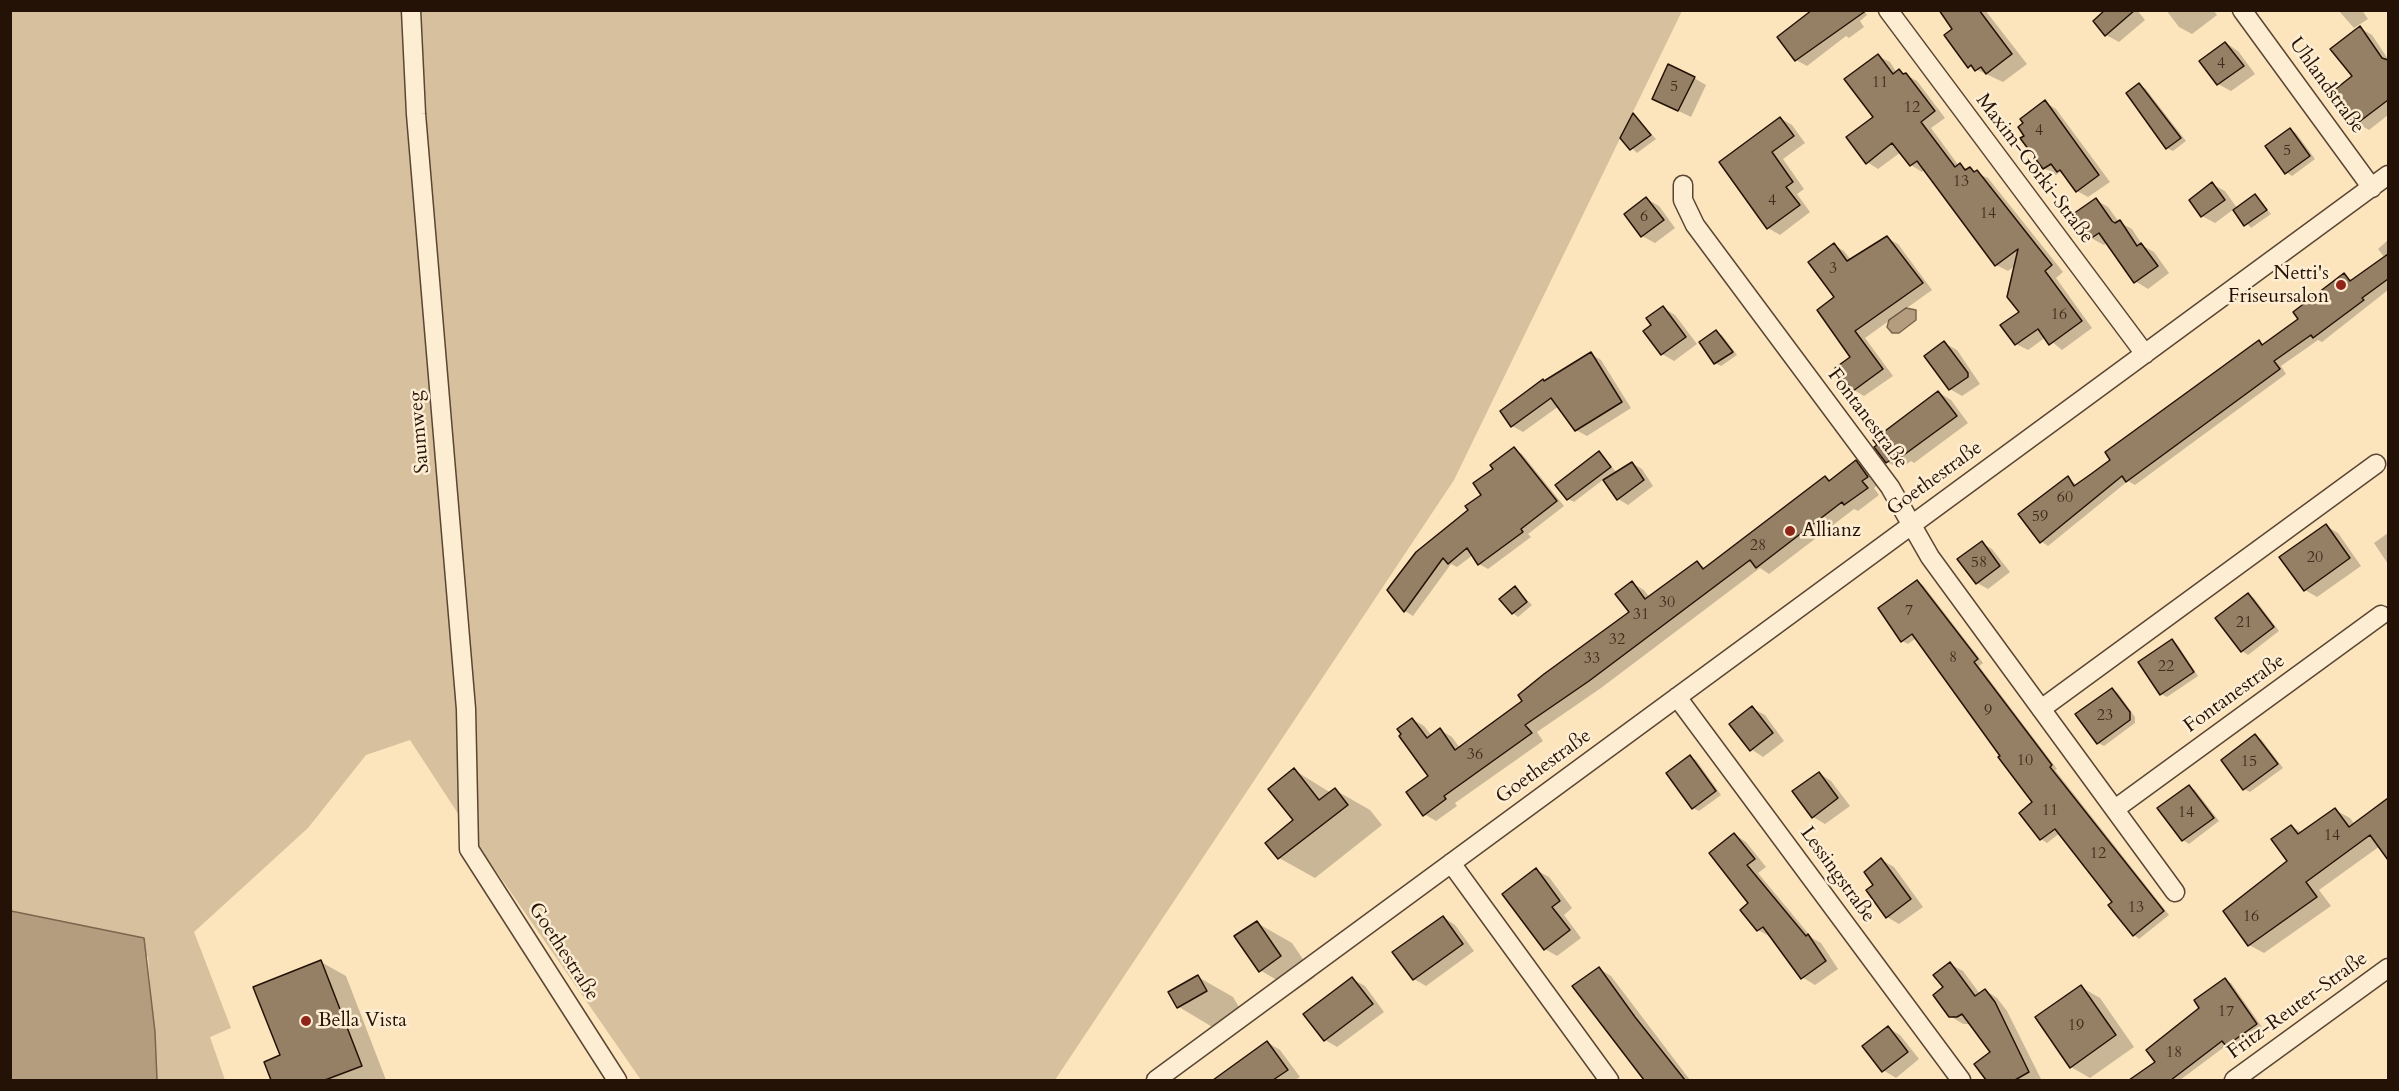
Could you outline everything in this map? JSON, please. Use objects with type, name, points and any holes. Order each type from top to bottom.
[{"type":"street","name":"Saumweg","points":[[411,10],[416,114],[466,709],[469,849]]},
{"type":"street","name":"Maxim-Gorki-Straße","points":[[1888,10],[2145,354]]},
{"type":"street","name":"Uhlandstraße","points":[[2242,10],[2372,188]]},
{"type":"street","name":"Goethestraße","points":[[1156,1080],[2388,175]]},
{"type":"street","name":"Fontanestraße","points":[[1683,185],[1683,200],[1695,225],[1890,487],[1930,557],[2175,892]]},
{"type":"street","points":[[2041,709],[2376,464]]},
{"type":"street","name":"Fontanestraße","points":[[2115,809],[2381,615]]},
{"type":"street","name":"Lessingstraße","points":[[1677,697],[1961,1080]]},
{"type":"street","name":"Goethestraße","points":[[469,849],[617,1080]]},
{"type":"street","points":[[1451,863],[1609,1080]]},
{"type":"street","name":"Fritz-Reuter-Straße","points":[[2234,1080],[2388,968]]},
{"type":"shaded area","points":[[11,11],[1682,11],[1454,480],[1055,1080],[641,1080],[487,858],[410,740],[366,755],[308,828],[194,932],[231,1028],[210,1037],[225,1080],[157,1080],[148,957],[51,921],[11,911]]},
{"type":"shaded area","points":[[1906,308],[1916,310],[1916,320],[1899,333],[1892,333],[1887,327],[1889,320]]},
{"type":"shaded area","points":[[11,911],[144,938],[155,1032],[157,1080],[11,1080]]},
{"type":"building","points":[[1812,10],[1867,10],[1795,61],[1777,37]]},
{"type":"building","points":[[1939,10],[1979,10],[2012,54],[1986,74],[1981,67],[1975,71],[1971,65],[1968,68],[1944,35],[1952,29]]},
{"type":"building","points":[[2105,10],[2135,10],[2105,36],[2093,21]]},
{"type":"building","points":[[2360,26],[2382,58],[2388,60],[2388,100],[2355,125],[2333,91],[2352,76],[2330,49]]},
{"type":"building","points":[[2225,42],[2244,66],[2217,85],[2199,61]]},
{"type":"building","points":[[1878,54],[1893,74],[1899,69],[1903,74],[1906,73],[1935,111],[1921,122],[1955,167],[1960,163],[1965,170],[1970,167],[1974,172],[1977,170],[2052,265],[2045,271],[2082,321],[2049,345],[2038,329],[2015,345],[2000,325],[2019,312],[2007,297],[2018,249],[1995,266],[1917,161],[1910,166],[1892,143],[1866,164],[1846,137],[1873,117],[1844,79]]},
{"type":"building","points":[[1668,64],[1695,77],[1678,111],[1652,99]]},
{"type":"building","points":[[2139,83],[2181,138],[2166,149],[2126,93]]},
{"type":"building","points":[[2045,100],[2099,175],[2076,192],[2060,170],[2057,172],[2051,164],[2043,169],[2020,138],[2024,136],[2018,127],[2023,123],[2020,119]]},
{"type":"building","points":[[1633,113],[1651,135],[1630,150],[1620,138]]},
{"type":"building","points":[[1780,117],[1794,136],[1772,152],[1793,182],[1786,187],[1800,205],[1767,229],[1719,162]]},
{"type":"building","points":[[2290,128],[2310,156],[2285,174],[2265,146]]},
{"type":"building","points":[[2212,182],[2225,200],[2201,217],[2189,200]]},
{"type":"building","points":[[2255,194],[2267,210],[2244,226],[2233,210]]},
{"type":"building","points":[[1646,197],[1664,220],[1641,237],[1624,214]]},
{"type":"building","points":[[2096,198],[2112,221],[2115,223],[2120,220],[2137,246],[2141,243],[2158,266],[2134,283],[2099,233],[2090,239],[2073,214]]},
{"type":"building","points":[[1887,236],[1923,283],[1855,331],[1883,369],[1853,391],[1835,368],[1850,357],[1817,310],[1834,297],[1808,262],[1834,243],[1847,261]]},
{"type":"building","points":[[2388,254],[2388,279],[2362,298],[2364,300],[2313,338],[2311,335],[2274,361],[2280,369],[2126,482],[2122,476],[2040,543],[2018,514],[2068,476],[2074,486],[2110,460],[2105,452],[2259,340],[2262,345],[2298,319],[2293,312],[2344,273],[2350,281]]},
{"type":"building","points":[[1663,306],[1686,337],[1661,355],[1643,331],[1651,325],[1646,318]]},
{"type":"building","points":[[1716,330],[1733,352],[1714,364],[1699,342]]},
{"type":"building","points":[[1944,341],[1968,373],[1968,377],[1949,390],[1924,356]]},
{"type":"building","points":[[1591,352],[1622,402],[1575,431],[1551,398],[1511,427],[1500,411],[1543,379],[1544,381]]},
{"type":"building","points":[[1938,391],[1957,416],[1901,457],[1899,454],[1886,463],[1874,447],[1877,445],[1873,440]]},
{"type":"building","points":[[1514,447],[1557,501],[1521,529],[1523,532],[1478,565],[1467,548],[1448,564],[1443,558],[1404,612],[1387,590],[1416,552],[1468,510],[1465,506],[1481,495],[1473,483],[1493,469],[1490,465]]},
{"type":"building","points":[[1599,451],[1611,467],[1567,500],[1555,485]]},
{"type":"building","points":[[1856,460],[1868,477],[1862,481],[1868,488],[1844,505],[1842,502],[1756,568],[1750,560],[1589,681],[1525,725],[1532,733],[1444,796],[1446,799],[1423,816],[1406,792],[1428,776],[1399,736],[1401,734],[1397,729],[1412,718],[1427,738],[1440,728],[1455,750],[1522,701],[1518,695],[1544,674],[1629,612],[1615,594],[1632,581],[1645,599],[1697,561],[1703,569],[1825,476],[1829,481]]},
{"type":"building","points":[[1632,462],[1644,480],[1617,500],[1603,480]]},
{"type":"building","points":[[2326,524],[2350,558],[2304,591],[2279,557]]},
{"type":"building","points":[[1982,541],[2000,566],[1976,584],[1957,559]]},
{"type":"building","points":[[1917,580],[1978,659],[1974,662],[2052,765],[2050,767],[2164,911],[2133,936],[2108,905],[2112,902],[2055,829],[2040,840],[2019,813],[2032,802],[1912,634],[1901,642],[1878,608]]},
{"type":"building","points":[[1515,586],[1527,602],[1512,614],[1499,599]]},
{"type":"building","points":[[2248,593],[2274,627],[2241,652],[2215,618]]},
{"type":"building","points":[[2172,639],[2194,672],[2160,695],[2138,662]]},
{"type":"building","points":[[2112,688],[2130,712],[2130,720],[2097,744],[2075,714]]},
{"type":"building","points":[[1752,706],[1773,733],[1750,751],[1729,724]]},
{"type":"building","points":[[2255,734],[2278,764],[2243,790],[2221,760]]},
{"type":"building","points":[[1690,755],[1716,791],[1692,809],[1666,773]]},
{"type":"building","points":[[1294,768],[1319,800],[1335,788],[1348,805],[1278,859],[1265,843],[1293,820],[1268,789]]},
{"type":"building","points":[[1819,772],[1838,798],[1812,818],[1792,791]]},
{"type":"building","points":[[2189,785],[2214,818],[2182,841],[2157,808]]},
{"type":"building","points":[[2388,798],[2388,860],[2370,835],[2306,882],[2317,897],[2248,946],[2223,911],[2287,861],[2271,839],[2291,825],[2298,834],[2335,808],[2349,827]]},
{"type":"building","points":[[1734,833],[1755,859],[1747,865],[1806,936],[1808,934],[1826,961],[1801,979],[1763,927],[1757,931],[1740,910],[1748,903],[1709,853]]},
{"type":"building","points":[[1881,858],[1911,899],[1886,918],[1866,890],[1873,885],[1864,872]]},
{"type":"building","points":[[1536,868],[1560,901],[1552,907],[1570,930],[1544,950],[1502,894]]},
{"type":"building","points":[[1443,916],[1463,944],[1413,980],[1392,952]]},
{"type":"building","points":[[1257,921],[1281,956],[1259,972],[1234,936]]},
{"type":"building","name":"Bella Vista","points":[[321,960],[362,1066],[325,1080],[271,1080],[264,1062],[280,1055],[253,987]]},
{"type":"building","points":[[1950,962],[1975,996],[1985,989],[1995,1002],[2029,1072],[2015,1080],[1986,1080],[1974,1064],[1990,1052],[1962,1014],[1949,1017],[1933,995],[1943,987],[1933,975]]},
{"type":"building","points":[[1599,967],[1685,1080],[1644,1080],[1572,986]]},
{"type":"building","points":[[1198,975],[1207,991],[1177,1008],[1168,992]]},
{"type":"building","points":[[1352,977],[1373,1004],[1324,1041],[1303,1014]]},
{"type":"building","points":[[2225,978],[2257,1024],[2226,1046],[2222,1041],[2171,1080],[2129,1080],[2155,1062],[2146,1050],[2199,1008],[2194,1000]]},
{"type":"building","points":[[2081,985],[2116,1035],[2070,1068],[2035,1017]]},
{"type":"building","points":[[1888,1026],[1908,1052],[1882,1072],[1862,1046]]},
{"type":"building","points":[[1267,1041],[1288,1070],[1273,1080],[1213,1080]]},
{"type":"place","name":"Netti's Friseursalon","points":[[2341,285]]},
{"type":"place","name":"Allianz","points":[[1790,531]]},
{"type":"place","name":"Bella Vista","points":[[306,1021]]}]
